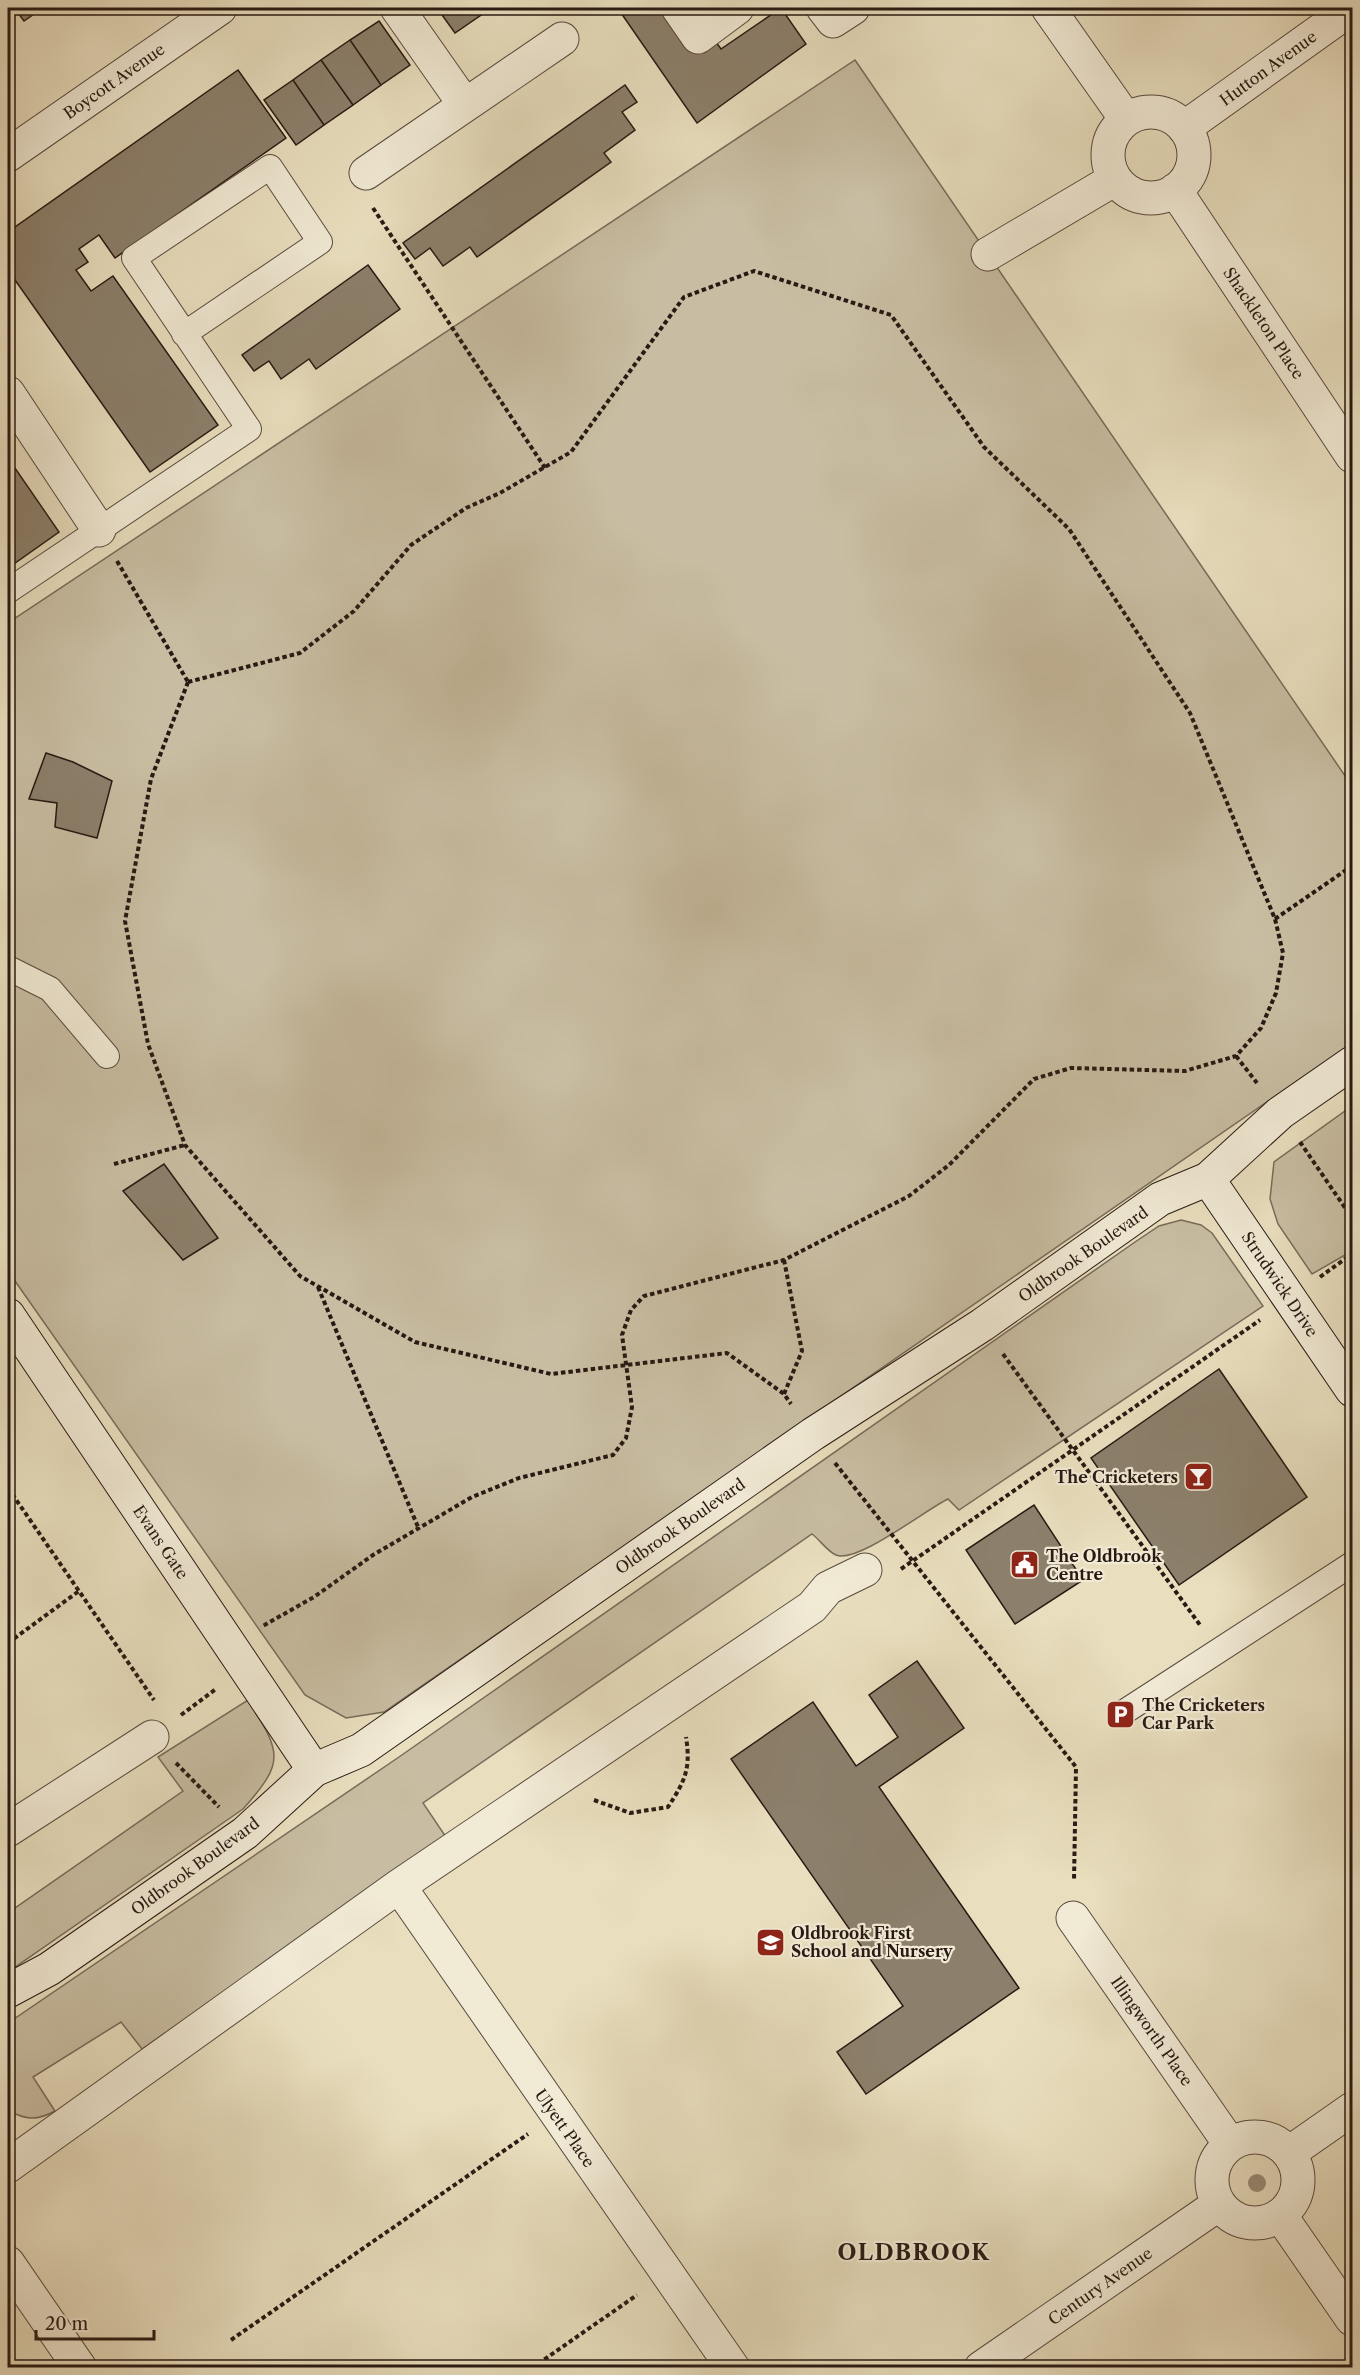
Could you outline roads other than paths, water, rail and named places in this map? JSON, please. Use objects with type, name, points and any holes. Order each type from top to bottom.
[{"type":"street","name":"Boycott Avenue","points":[[8,155],[220,8]]},
{"type":"street","points":[[397,8],[465,105]]},
{"type":"street","points":[[678,8],[698,37],[737,8]]},
{"type":"street","points":[[823,8],[833,21],[853,8]]},
{"type":"street","points":[[1048,8],[1126,119]]},
{"type":"street","name":"Hutton Avenue","points":[[1184,128],[1353,8]]},
{"type":"street","points":[[366,172],[562,39]]},
{"type":"street","points":[[1156,112],[1173,117],[1184,128],[1192,142],[1193,161],[1188,177],[1175,190],[1161,196],[1143,197],[1129,192],[1115,179],[1108,162],[1109,144],[1116,128],[1126,119],[1140,113],[1156,112]]},
{"type":"street","points":[[988,254],[1115,179]]},
{"type":"street","name":"Shackleton Place","points":[[1175,190],[1353,456]]},
{"type":"street","points":[[8,393],[99,530]]},
{"type":"street","name":"Oldbrook Boulevard","points":[[8,1992],[49,1969],[245,1833],[314,1770],[361,1750],[813,1434],[982,1325],[1160,1199],[1208,1179],[1280,1113],[1353,1063]]},
{"type":"street","name":"Strudwick Drive","points":[[1208,1179],[1353,1390]]},
{"type":"street","name":"Evans Gate","points":[[8,1315],[314,1770]]},
{"type":"street","points":[[8,2166],[399,1886],[812,1607],[828,1588],[865,1570]]},
{"type":"street","points":[[8,1830],[152,1737]]},
{"type":"street","name":"Ulyett Place","points":[[399,1886],[733,2367]]},
{"type":"street","name":"Illingworth Place","points":[[1073,1918],[1230,2144]]},
{"type":"street","points":[[1289,2153],[1353,2109]]},
{"type":"street","points":[[1260,2137],[1277,2142],[1289,2153],[1296,2167],[1298,2185],[1292,2202],[1280,2215],[1265,2222],[1247,2222],[1233,2217],[1219,2204],[1212,2187],[1213,2169],[1221,2153],[1230,2144],[1244,2138],[1260,2137]]},
{"type":"street","name":"Century Avenue","points":[[981,2367],[1219,2204]]},
{"type":"street","points":[[1280,2215],[1353,2319]]},
{"type":"street","points":[[8,2263],[80,2367]]},
{"type":"lane","points":[[8,591],[249,429],[184,334],[134,258],[270,167],[320,242],[184,334]]},
{"type":"lane","points":[[8,968],[50,989],[107,1056]]},
{"type":"lane","points":[[1121,1714],[1353,1564]]},
{"type":"place","name":"The Cricketers","points":[[1199,1477]]},
{"type":"place","name":"The Oldbrook Centre","points":[[1025,1565]]},
{"type":"place","name":"The Cricketers Car Park","points":[[1121,1714]]},
{"type":"place","name":"Oldbrook First School and Nursery","points":[[770,1942]]},
{"type":"district","name":"OLDBROOK","points":[[914,2252]]}]
